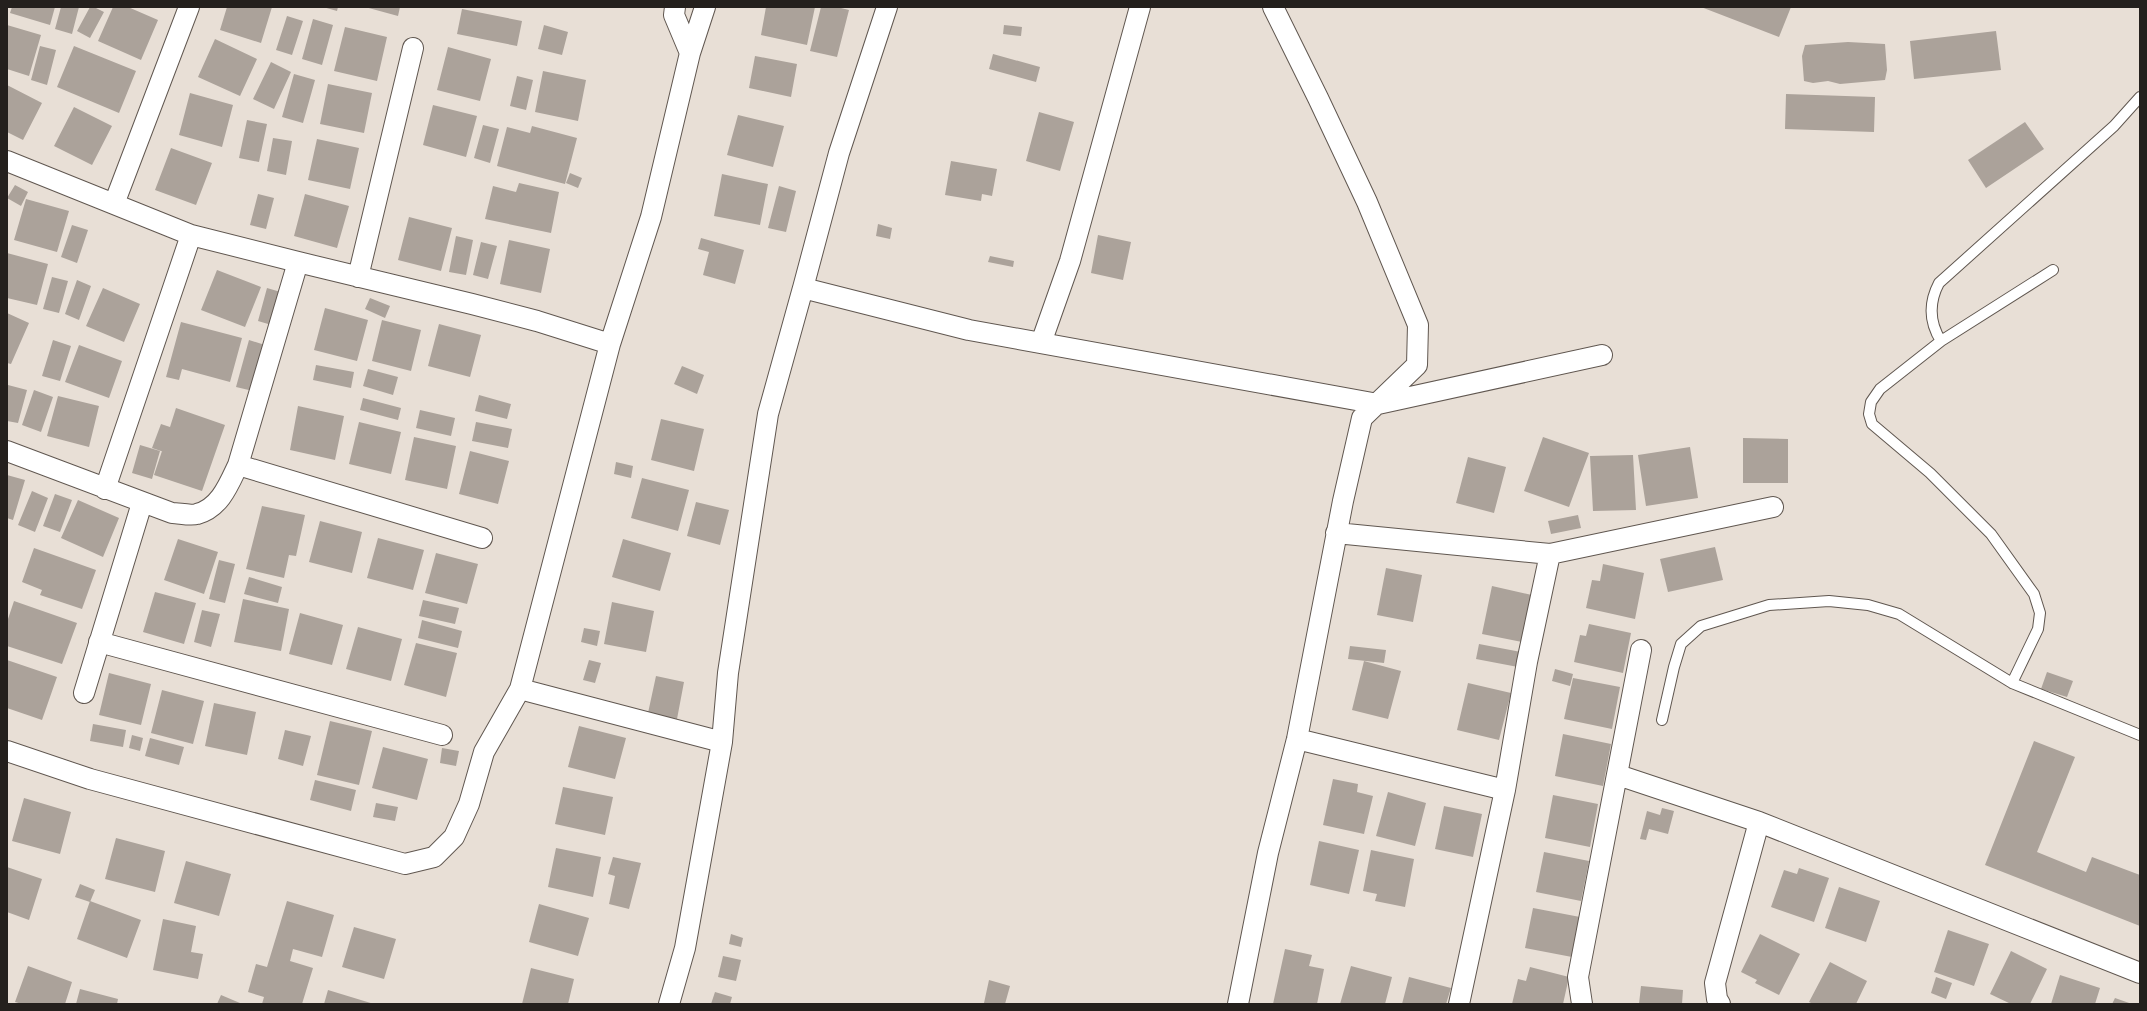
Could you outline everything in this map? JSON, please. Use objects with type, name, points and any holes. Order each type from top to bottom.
[{"type":"street","points":[[114,204],[189,7]]},
{"type":"street","points":[[675,7],[674,15],[690,53]]},
{"type":"street","points":[[7,751],[90,779],[405,864],[434,857],[454,838],[469,804],[484,752],[520,689],[610,344],[651,217],[690,53],[705,7]]},
{"type":"street","points":[[669,1004],[685,948],[722,742],[728,673],[768,414],[839,152],[886,7]]},
{"type":"street","points":[[1041,343],[1070,261],[1140,7]]},
{"type":"street","points":[[1238,1004],[1268,854],[1297,740],[1336,533],[1362,418],[1417,365],[1418,325],[1367,202],[1273,7]]},
{"type":"street","points":[[358,276],[412,48]]},
{"type":"street","points":[[7,161],[191,234],[537,321],[610,344]]},
{"type":"street","points":[[105,489],[191,234]]},
{"type":"street","points":[[7,451],[172,513],[196,514],[214,505],[228,486],[238,465],[298,262]]},
{"type":"street","points":[[803,288],[969,330],[1378,404],[1602,355]]},
{"type":"street","points":[[238,465],[482,538]]},
{"type":"street","points":[[84,692],[142,503]]},
{"type":"street","points":[[1336,533],[1550,554],[1773,507]]},
{"type":"street","points":[[1459,1004],[1505,790],[1527,662],[1550,554]]},
{"type":"street","points":[[99,642],[442,735]]},
{"type":"street","points":[[1582,1004],[1578,977],[1641,650]]},
{"type":"street","points":[[520,689],[722,742]]},
{"type":"street","points":[[1297,740],[1505,790]]},
{"type":"street","points":[[1618,775],[1759,822],[2140,973]]},
{"type":"street","points":[[1720,1004],[1716,999],[1715,984],[1759,822]]},
{"type":"lane","points":[[1941,340],[1933,325],[1931,308],[1933,295],[1939,283],[2114,126],[2140,97]]},
{"type":"lane","points":[[2012,683],[2038,629],[2040,613],[2034,594],[1990,534],[1930,473],[1872,424],[1868,414],[1871,402],[1880,389],[1941,340],[2053,270]]},
{"type":"lane","points":[[1662,720],[1674,667],[1681,644],[1700,626],[1769,605],[1829,601],[1868,605],[1899,614],[2012,683],[2140,735]]},
{"type":"building","points":[[12,7],[55,7],[50,25],[10,13]]},
{"type":"building","points":[[61,7],[79,7],[72,34],[55,29]]},
{"type":"building","points":[[90,7],[94,7],[104,12],[90,38],[77,31]]},
{"type":"building","points":[[113,7],[128,7],[158,20],[141,60],[98,41]]},
{"type":"building","points":[[227,7],[272,7],[261,43],[220,30]]},
{"type":"building","points":[[323,7],[338,7],[337,11]]},
{"type":"building","points":[[365,7],[400,7],[398,16]]},
{"type":"building","points":[[766,7],[815,7],[807,45],[761,35]]},
{"type":"building","points":[[821,7],[837,7],[849,10],[837,57],[810,51]]},
{"type":"building","points":[[1701,7],[1791,7],[1779,37]]},
{"type":"building","points":[[462,9],[522,21],[517,46],[457,34]]},
{"type":"building","points":[[287,16],[303,21],[292,55],[276,50]]},
{"type":"building","points":[[313,19],[333,25],[322,65],[302,59]]},
{"type":"building","points":[[7,25],[41,35],[29,76],[7,69]]},
{"type":"building","points":[[544,25],[568,32],[562,55],[538,49]]},
{"type":"building","points":[[1004,25],[1022,27],[1021,36],[1003,34]]},
{"type":"building","points":[[345,27],[387,37],[377,81],[334,71]]},
{"type":"building","points":[[1996,31],[2001,70],[1914,79],[1910,41]]},
{"type":"building","points":[[215,39],[257,59],[240,96],[198,77]]},
{"type":"building","points":[[1848,42],[1885,44],[1887,70],[1885,80],[1840,84],[1828,81],[1813,83],[1804,81],[1802,56],[1805,45]]},
{"type":"building","points":[[40,46],[56,50],[47,85],[31,80]]},
{"type":"building","points":[[74,46],[136,71],[119,113],[57,87]]},
{"type":"building","points":[[448,47],[491,59],[480,101],[437,90]]},
{"type":"building","points":[[993,54],[1040,67],[1036,82],[989,69]]},
{"type":"building","points":[[755,56],[797,64],[791,97],[749,88]]},
{"type":"building","points":[[271,62],[291,72],[274,109],[253,99]]},
{"type":"building","points":[[543,71],[586,80],[578,121],[535,112]]},
{"type":"building","points":[[294,74],[315,80],[303,123],[282,117]]},
{"type":"building","points":[[517,76],[533,80],[526,110],[510,106]]},
{"type":"building","points":[[328,84],[372,93],[364,133],[320,124]]},
{"type":"building","points":[[7,85],[42,103],[23,140],[7,132]]},
{"type":"building","points":[[190,93],[233,105],[222,147],[179,135]]},
{"type":"building","points":[[1786,94],[1875,97],[1874,132],[1785,129]]},
{"type":"building","points":[[433,105],[477,116],[466,157],[423,145]]},
{"type":"building","points":[[74,107],[112,126],[92,165],[54,146]]},
{"type":"building","points":[[1039,112],[1074,122],[1060,171],[1026,161]]},
{"type":"building","points":[[738,115],[784,126],[773,167],[727,155]]},
{"type":"building","points":[[247,120],[267,124],[259,162],[239,158]]},
{"type":"building","points":[[2025,122],[2044,149],[1986,188],[1968,160]]},
{"type":"building","points":[[483,125],[499,129],[490,163],[474,158]]},
{"type":"building","points":[[532,126],[577,138],[565,184],[497,166],[507,127],[530,133]]},
{"type":"building","points":[[273,138],[292,141],[286,175],[267,171]]},
{"type":"building","points":[[317,139],[359,148],[350,189],[308,180]]},
{"type":"building","points":[[171,148],[212,163],[196,205],[155,190]]},
{"type":"building","points":[[951,161],[997,169],[992,196],[982,194],[981,201],[945,195]]},
{"type":"building","points":[[570,173],[582,178],[578,188],[566,183]]},
{"type":"building","points":[[722,174],[768,184],[760,225],[714,216]]},
{"type":"building","points":[[519,183],[559,192],[551,233],[485,219],[493,186],[516,192]]},
{"type":"building","points":[[15,185],[28,192],[21,206],[7,198]]},
{"type":"building","points":[[779,186],[796,191],[786,232],[768,228]]},
{"type":"building","points":[[258,194],[274,198],[266,229],[250,225]]},
{"type":"building","points":[[305,194],[349,206],[337,248],[294,236]]},
{"type":"building","points":[[26,199],[69,211],[57,252],[14,240]]},
{"type":"building","points":[[409,217],[452,228],[441,271],[398,260]]},
{"type":"building","points":[[878,224],[892,228],[890,239],[876,236]]},
{"type":"building","points":[[72,225],[88,230],[77,263],[61,257]]},
{"type":"building","points":[[1098,235],[1131,242],[1123,280],[1091,273]]},
{"type":"building","points":[[456,236],[473,240],[466,275],[449,272]]},
{"type":"building","points":[[701,238],[744,250],[735,284],[703,275],[709,252],[698,249]]},
{"type":"building","points":[[509,240],[550,249],[541,293],[500,284]]},
{"type":"building","points":[[481,242],[497,246],[488,279],[473,275]]},
{"type":"building","points":[[7,253],[48,264],[37,305],[7,298]]},
{"type":"building","points":[[990,256],[1014,261],[1013,267],[988,262]]},
{"type":"building","points":[[217,270],[261,287],[245,327],[201,310]]},
{"type":"building","points":[[52,277],[68,281],[59,313],[43,309]]},
{"type":"building","points":[[77,280],[91,286],[79,320],[65,314]]},
{"type":"building","points":[[103,288],[140,304],[124,342],[86,326]]},
{"type":"building","points":[[267,288],[284,293],[275,326],[258,321]]},
{"type":"building","points":[[370,298],[390,306],[385,318],[365,309]]},
{"type":"building","points":[[325,308],[368,320],[357,361],[314,350]]},
{"type":"building","points":[[7,313],[29,323],[11,364],[7,363]]},
{"type":"building","points":[[382,320],[421,330],[411,371],[372,361]]},
{"type":"building","points":[[181,322],[242,338],[230,382],[182,369],[179,380],[166,377]]},
{"type":"building","points":[[439,324],[481,335],[470,377],[428,366]]},
{"type":"building","points":[[53,340],[71,346],[60,381],[42,376]]},
{"type":"building","points":[[249,340],[265,345],[253,391],[236,387]]},
{"type":"building","points":[[79,345],[122,361],[109,398],[65,382]]},
{"type":"building","points":[[316,365],[354,372],[351,388],[313,380]]},
{"type":"building","points":[[682,366],[704,375],[697,394],[674,384]]},
{"type":"building","points":[[368,369],[398,377],[393,395],[363,386]]},
{"type":"building","points":[[8,385],[27,390],[18,423],[7,421]]},
{"type":"building","points":[[34,390],[53,397],[41,432],[22,425]]},
{"type":"building","points":[[479,395],[511,404],[507,419],[475,411]]},
{"type":"building","points":[[58,396],[99,406],[89,447],[47,436]]},
{"type":"building","points":[[363,398],[401,408],[398,420],[360,410]]},
{"type":"building","points":[[298,406],[344,416],[335,460],[290,450]]},
{"type":"building","points":[[176,408],[225,425],[202,491],[154,475],[162,451],[152,448],[161,424],[170,427]]},
{"type":"building","points":[[420,410],[455,418],[451,436],[416,428]]},
{"type":"building","points":[[661,419],[704,429],[694,471],[651,460]]},
{"type":"building","points":[[359,422],[401,432],[391,474],[349,464]]},
{"type":"building","points":[[476,422],[512,429],[508,448],[472,441]]},
{"type":"building","points":[[414,437],[456,446],[447,489],[405,480]]},
{"type":"building","points":[[1543,437],[1589,453],[1569,507],[1524,491]]},
{"type":"building","points":[[1743,438],[1788,439],[1788,483],[1743,483]]},
{"type":"building","points":[[140,445],[160,451],[152,479],[132,473]]},
{"type":"building","points":[[1690,447],[1698,498],[1646,506],[1638,455]]},
{"type":"building","points":[[470,451],[509,461],[498,504],[459,494]]},
{"type":"building","points":[[1633,455],[1636,510],[1593,511],[1590,456]]},
{"type":"building","points":[[1468,457],[1506,467],[1494,513],[1456,503]]},
{"type":"building","points":[[616,462],[633,466],[631,478],[614,474]]},
{"type":"building","points":[[7,475],[25,480],[13,520],[7,518]]},
{"type":"building","points":[[642,478],[689,490],[678,531],[631,518]]},
{"type":"building","points":[[32,491],[48,498],[35,532],[18,525]]},
{"type":"building","points":[[55,494],[72,500],[60,532],[43,526]]},
{"type":"building","points":[[78,500],[119,518],[103,557],[61,538]]},
{"type":"building","points":[[696,502],[729,510],[720,545],[687,536]]},
{"type":"building","points":[[262,506],[305,515],[296,556],[289,555],[284,578],[246,569]]},
{"type":"building","points":[[1578,515],[1581,528],[1551,534],[1548,521]]},
{"type":"building","points":[[320,521],[362,532],[352,573],[309,562]]},
{"type":"building","points":[[378,538],[424,550],[413,590],[367,578]]},
{"type":"building","points":[[178,539],[218,552],[204,594],[164,580]]},
{"type":"building","points":[[623,539],[671,553],[660,591],[612,577]]},
{"type":"building","points":[[1715,547],[1723,580],[1668,592],[1660,559]]},
{"type":"building","points":[[34,548],[96,570],[82,609],[40,595],[42,590],[22,582]]},
{"type":"building","points":[[436,553],[478,564],[467,604],[425,593]]},
{"type":"building","points":[[219,560],[235,564],[225,603],[209,599]]},
{"type":"building","points":[[1603,564],[1644,573],[1635,619],[1586,608],[1592,580],[1600,581]]},
{"type":"building","points":[[1386,568],[1422,575],[1413,622],[1377,615]]},
{"type":"building","points":[[249,577],[282,587],[278,603],[244,594]]},
{"type":"building","points":[[1492,586],[1532,595],[1522,642],[1482,634]]},
{"type":"building","points":[[155,592],[196,603],[184,644],[143,632]]},
{"type":"building","points":[[243,599],[289,609],[281,651],[234,642]]},
{"type":"building","points":[[423,600],[459,608],[455,624],[419,616]]},
{"type":"building","points":[[14,601],[77,623],[62,664],[7,646],[7,622]]},
{"type":"building","points":[[612,602],[654,611],[646,652],[604,644]]},
{"type":"building","points":[[202,610],[220,614],[211,647],[194,642]]},
{"type":"building","points":[[300,613],[343,625],[332,665],[289,654]]},
{"type":"building","points":[[422,620],[462,631],[458,648],[418,638]]},
{"type":"building","points":[[1589,624],[1631,633],[1623,673],[1574,662],[1580,635],[1586,636]]},
{"type":"building","points":[[358,627],[402,639],[391,681],[346,669]]},
{"type":"building","points":[[584,628],[600,631],[597,646],[581,642]]},
{"type":"building","points":[[416,643],[457,653],[446,697],[404,685]]},
{"type":"building","points":[[1479,644],[1521,652],[1518,667],[1476,659]]},
{"type":"building","points":[[1350,646],[1386,650],[1384,663],[1348,659]]},
{"type":"building","points":[[7,660],[57,677],[42,720],[7,708]]},
{"type":"building","points":[[589,660],[601,663],[595,683],[583,680]]},
{"type":"building","points":[[1364,661],[1401,671],[1388,719],[1352,710]]},
{"type":"building","points":[[1555,669],[1573,674],[1570,686],[1552,681]]},
{"type":"building","points":[[2047,672],[2073,681],[2067,697],[2041,689]]},
{"type":"building","points":[[109,673],[151,684],[141,725],[99,715]]},
{"type":"building","points":[[656,676],[684,682],[677,719],[648,713]]},
{"type":"building","points":[[1573,678],[1620,687],[1612,729],[1564,719]]},
{"type":"building","points":[[1468,683],[1511,693],[1499,740],[1457,730]]},
{"type":"building","points":[[162,690],[204,701],[193,744],[151,733]]},
{"type":"building","points":[[214,703],[256,712],[247,755],[205,746]]},
{"type":"building","points":[[330,721],[372,731],[359,785],[317,775]]},
{"type":"building","points":[[93,724],[126,730],[123,747],[90,741]]},
{"type":"building","points":[[579,726],[626,738],[615,779],[568,767]]},
{"type":"building","points":[[285,730],[311,736],[303,766],[278,759]]},
{"type":"building","points":[[1563,734],[1611,744],[1603,786],[1555,776]]},
{"type":"building","points":[[132,735],[143,738],[140,751],[129,748]]},
{"type":"building","points":[[150,738],[184,747],[179,765],[145,756]]},
{"type":"building","points":[[2034,741],[2075,757],[2037,852],[2086,872],[2092,857],[2140,875],[2140,926],[1985,865]]},
{"type":"building","points":[[383,747],[428,759],[417,800],[372,788]]},
{"type":"building","points":[[442,748],[459,751],[456,766],[440,763]]},
{"type":"building","points":[[1333,779],[1358,784],[1357,792],[1373,796],[1364,834],[1323,825]]},
{"type":"building","points":[[315,780],[356,790],[351,811],[310,800]]},
{"type":"building","points":[[563,787],[613,797],[605,835],[555,824]]},
{"type":"building","points":[[1388,792],[1426,803],[1415,846],[1376,836]]},
{"type":"building","points":[[1553,795],[1598,804],[1590,847],[1545,838]]},
{"type":"building","points":[[24,798],[71,812],[60,854],[12,841]]},
{"type":"building","points":[[376,803],[398,807],[395,821],[373,817]]},
{"type":"building","points":[[1444,806],[1482,814],[1473,857],[1435,849]]},
{"type":"building","points":[[1662,808],[1674,811],[1668,834],[1649,829],[1646,840],[1640,839],[1647,811],[1660,815]]},
{"type":"building","points":[[116,838],[165,851],[155,892],[105,879]]},
{"type":"building","points":[[1319,841],[1359,850],[1349,894],[1310,885]]},
{"type":"building","points":[[556,848],[601,857],[593,897],[548,887]]},
{"type":"building","points":[[1371,850],[1414,859],[1405,907],[1375,901],[1377,894],[1363,891]]},
{"type":"building","points":[[1544,852],[1589,861],[1581,901],[1536,892]]},
{"type":"building","points":[[613,857],[641,863],[629,909],[609,904],[615,876],[608,874]]},
{"type":"building","points":[[186,861],[231,874],[219,916],[174,903]]},
{"type":"building","points":[[7,867],[42,879],[29,920],[7,912]]},
{"type":"building","points":[[1799,868],[1829,878],[1814,922],[1771,907],[1784,870],[1797,874]]},
{"type":"building","points":[[80,884],[95,890],[90,902],[75,897]]},
{"type":"building","points":[[1839,887],[1880,901],[1866,942],[1825,928]]},
{"type":"building","points":[[90,901],[141,920],[127,958],[77,939]]},
{"type":"building","points":[[287,901],[334,915],[322,957],[293,949],[290,961],[313,968],[302,1004],[262,1004],[264,997],[248,992],[256,964],[267,967]]},
{"type":"building","points":[[539,904],[589,918],[578,956],[529,942]]},
{"type":"building","points":[[1533,908],[1580,917],[1572,957],[1525,948]]},
{"type":"building","points":[[163,919],[196,926],[191,952],[203,954],[198,979],[153,970]]},
{"type":"building","points":[[354,927],[396,939],[384,979],[342,967]]},
{"type":"building","points":[[1948,930],[1989,944],[1974,986],[1934,972]]},
{"type":"building","points":[[731,934],[743,938],[741,947],[729,944]]},
{"type":"building","points":[[1760,934],[1800,954],[1779,995],[1755,983],[1757,980],[1741,972]]},
{"type":"building","points":[[1285,949],[1312,955],[1309,966],[1324,969],[1317,1004],[1273,1004]]},
{"type":"building","points":[[2011,951],[2047,969],[2030,1004],[2011,1004],[1990,994]]},
{"type":"building","points":[[723,956],[741,960],[736,981],[718,977]]},
{"type":"building","points":[[1830,962],[1867,981],[1856,1004],[1813,1004],[1809,1002]]},
{"type":"building","points":[[28,966],[72,982],[65,1004],[22,1004],[15,1002]]},
{"type":"building","points":[[1351,966],[1392,977],[1385,1004],[1340,1004]]},
{"type":"building","points":[[1530,967],[1569,977],[1563,1004],[1512,1004],[1518,979],[1526,981]]},
{"type":"building","points":[[531,968],[574,979],[568,1004],[522,1004]]},
{"type":"building","points":[[2060,975],[2100,988],[2095,1004],[2051,1004]]},
{"type":"building","points":[[1409,977],[1451,988],[1446,1004],[1402,1004]]},
{"type":"building","points":[[1936,977],[1952,983],[1946,999],[1931,993]]},
{"type":"building","points":[[989,980],[1010,986],[1005,1004],[984,1003]]},
{"type":"building","points":[[1641,986],[1683,990],[1682,1004],[1639,1004]]},
{"type":"building","points":[[80,989],[118,999],[117,1004],[76,1004]]},
{"type":"building","points":[[328,990],[374,1004],[324,1004]]},
{"type":"building","points":[[715,992],[732,997],[730,1004],[711,1004]]},
{"type":"building","points":[[221,995],[240,1003],[240,1004],[217,1004]]},
{"type":"building","points":[[2115,998],[2132,1004],[2112,1004]]}]
